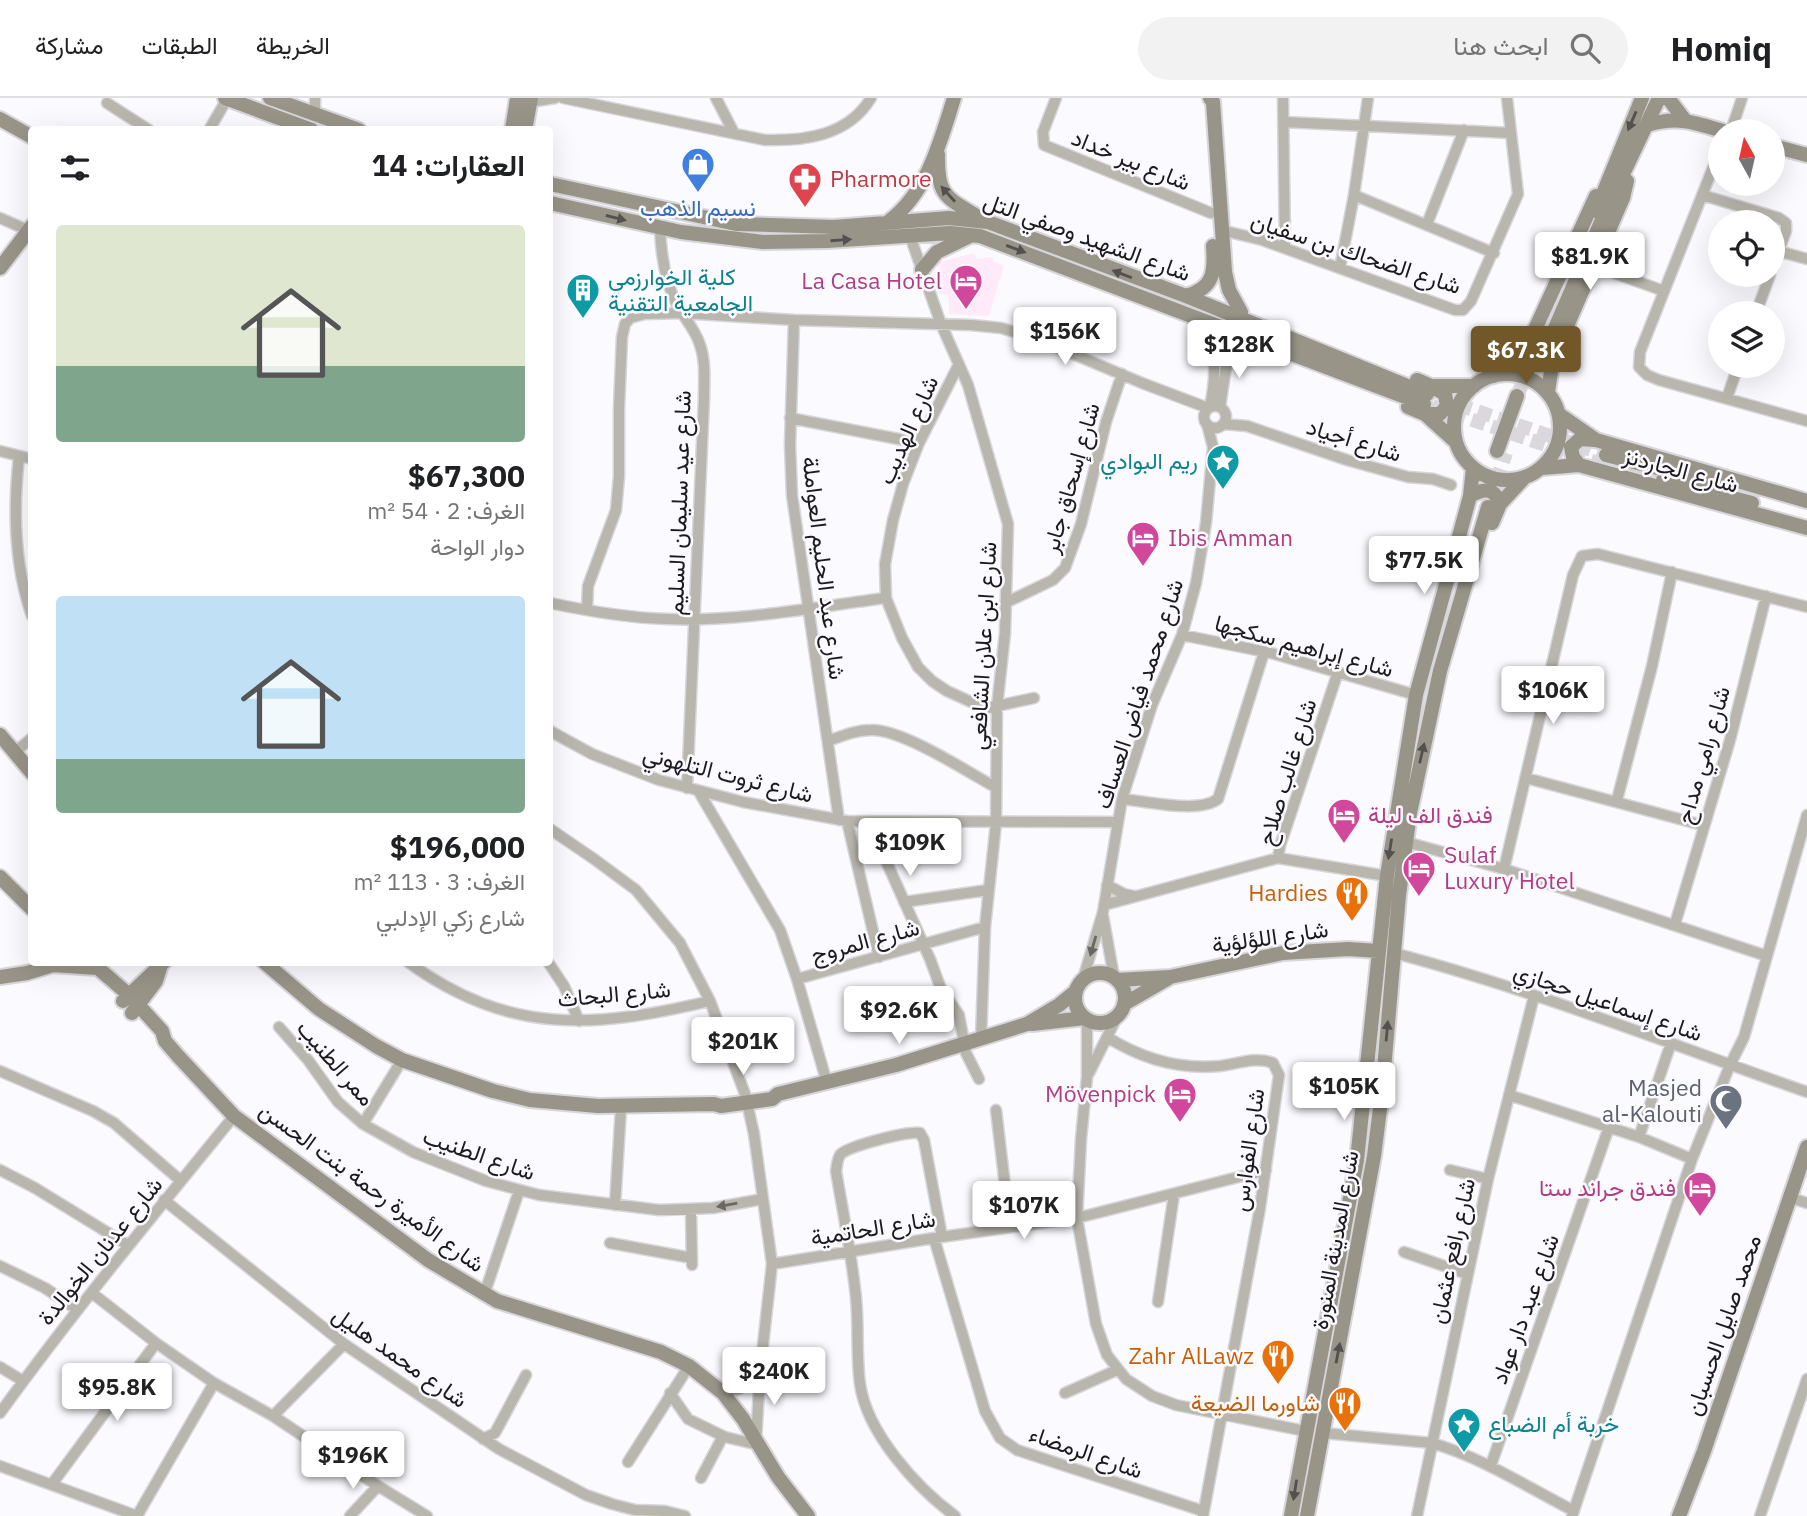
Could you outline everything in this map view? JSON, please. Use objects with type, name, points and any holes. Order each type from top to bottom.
[{"type":"street","points":[[210,126],[226,98],[301,126]]},
{"type":"street","points":[[270,98],[349,126]]},
{"type":"street","points":[[315,98],[315,113]]},
{"type":"street","points":[[526,99],[555,98]]},
{"type":"street","points":[[563,98],[765,140],[799,140],[833,131],[861,113],[871,98]]},
{"type":"street","points":[[716,98],[734,133]]},
{"type":"street","points":[[887,223],[903,210],[917,193],[938,149],[954,98]]},
{"type":"street","name":"شارع بير خداد","points":[[1056,98],[1043,132],[1044,145],[1211,213]]},
{"type":"street","points":[[1192,299],[1212,277],[1214,259],[1207,103],[1209,98]]},
{"type":"street","points":[[1209,98],[1214,116],[1227,283],[1241,312]]},
{"type":"street","points":[[1283,98],[1285,248]]},
{"type":"street","points":[[1340,268],[1368,98]]},
{"type":"street","name":"شارع الضحاك بن سفيان","points":[[1221,230],[1247,235],[1455,310],[1463,310],[1471,302],[1518,194],[1507,98]]},
{"type":"street","points":[[1642,98],[1629,146],[1623,198],[1553,358],[1544,369],[1532,370],[1524,361],[1532,358],[1581,224],[1629,146],[1647,125],[1659,98]]},
{"type":"street","points":[[1668,98],[1684,119]]},
{"type":"street","points":[[1735,119],[1742,98]]},
{"type":"street","points":[[514,126],[526,99]]},
{"type":"street","points":[[525,126],[526,99]]},
{"type":"street","points":[[107,103],[143,126]]},
{"type":"street","points":[[0,119],[28,135]]},
{"type":"street","points":[[1647,125],[1684,119],[1708,126]]},
{"type":"street","points":[[1284,122],[1511,133]]},
{"type":"street","points":[[1427,224],[1464,130]]},
{"type":"street","points":[[1182,311],[1195,322],[1251,343],[1427,399],[1474,386],[1532,358],[1629,146]]},
{"type":"street","points":[[938,149],[939,184],[946,196],[988,222]]},
{"type":"street","points":[[1785,149],[1807,155]]},
{"type":"street","points":[[553,178],[565,187]]},
{"type":"street","points":[[1708,180],[1640,352],[1638,360],[1642,372],[1659,380],[1807,421]]},
{"type":"street","name":"شارع الشهيد وصفي التل","points":[[553,185],[736,224],[801,228],[949,218],[988,222],[1192,299],[1427,399]]},
{"type":"street","points":[[1354,195],[1494,253]]},
{"type":"street","points":[[1702,195],[1751,210]]},
{"type":"street","name":"شارع الشهيد وصفي التل","points":[[553,204],[660,228],[763,242],[950,233],[972,235],[1016,248],[1427,399]]},
{"type":"street","points":[[0,218],[28,228]]},
{"type":"street","name":"شارع عيد سليمان السليم","points":[[660,228],[666,277],[682,313],[696,335],[703,356],[687,788]]},
{"type":"street","points":[[0,268],[28,233]]},
{"type":"street","points":[[922,270],[937,252],[972,235]]},
{"type":"street","name":"شارع ابن علان الشافعي","points":[[910,236],[941,324],[976,408],[1006,514],[1009,544],[1007,602],[997,707],[996,823],[985,927],[981,1039]]},
{"type":"street","points":[[1785,253],[1807,259]]},
{"type":"street","points":[[1594,266],[1664,291]]},
{"type":"street","points":[[1192,299],[1241,312],[1427,399],[1456,442],[1462,456],[1473,468],[1497,480],[1524,478],[1542,468],[1556,449],[1560,438],[1560,415],[1548,392],[1536,382],[1523,376],[1494,376]]},
{"type":"street","points":[[587,610],[588,586],[616,510],[622,337],[625,324],[630,318],[644,314],[682,313],[794,320],[981,326],[1021,333],[1190,401],[1212,413]]},
{"type":"street","name":"شارع عبد الحليم العواملة","points":[[794,320],[790,418],[792,495],[807,608],[843,820],[879,957]]},
{"type":"street","name":"شارع محمد فياض العساف","points":[[1079,986],[1103,908],[1122,799],[1152,705],[1182,635],[1200,565],[1213,446],[1214,356],[1207,338],[1195,322]]},
{"type":"street","name":"شارع محمد فياض العساف","points":[[1212,413],[1228,354],[1237,346],[1251,343]]},
{"type":"street","points":[[1548,392],[1553,358]]},
{"type":"street","name":"شارع الهديب","points":[[959,364],[919,443],[903,484],[885,564],[886,598],[910,653],[918,667],[932,681],[980,706],[997,707],[1034,698]]},
{"type":"street","name":"شارع إسحاق جابر","points":[[1007,602],[1053,580],[1065,568],[1082,524],[1107,422],[1122,374]]},
{"type":"street","points":[[1727,398],[1734,378]]},
{"type":"street","points":[[1456,442],[1456,411],[1463,397],[1474,386]]},
{"type":"street","points":[[1501,452],[1521,398]]},
{"type":"street","name":"شارع محمد فياض العساف","points":[[1212,413],[1222,425],[1213,446]]},
{"type":"street","name":"شارع أجياد","points":[[1247,426],[1214,427],[1212,413],[1366,465],[1451,485]]},
{"type":"street","name":"شارع الجاردنز","points":[[1560,415],[1596,440],[1807,501]]},
{"type":"street","points":[[790,418],[919,443]]},
{"type":"street","points":[[1579,465],[1571,452],[1575,442],[1596,440]]},
{"type":"street","points":[[0,452],[28,458]]},
{"type":"street","points":[[19,457],[14,503],[23,582],[28,601]]},
{"type":"street","points":[[1807,501],[1603,459],[1807,519]]},
{"type":"street","name":"شارع الجاردنز","points":[[1542,468],[1579,465],[1807,528]]},
{"type":"street","name":"شارع المدينة المنورة","points":[[1307,1516],[1374,1156],[1406,842],[1415,785],[1430,721],[1487,537],[1484,503],[1473,468]]},
{"type":"street","name":"شارع المدينة المنورة","points":[[1291,1516],[1357,1160],[1387,876],[1416,695],[1484,503],[1524,478]]},
{"type":"street","name":"شارع المدينة المنورة","points":[[1412,728],[1484,503]]},
{"type":"street","points":[[1504,869],[1573,575],[1582,556],[1598,554],[1807,607]]},
{"type":"street","points":[[1617,800],[1652,666],[1672,572]]},
{"type":"street","name":"شارع رامي مداح","points":[[1675,924],[1730,740],[1766,596]]},
{"type":"street","points":[[553,604],[666,619],[694,619],[886,598]]},
{"type":"street","name":"شارع إبراهيم سكجها","points":[[1182,635],[1264,652],[1416,695]]},
{"type":"street","points":[[1122,799],[1196,806],[1209,805],[1219,799],[1264,652]]},
{"type":"street","name":"شارع غالب صلاح","points":[[1338,672],[1278,858],[1387,876]]},
{"type":"street","points":[[828,741],[867,730],[880,730],[910,742],[995,787]]},
{"type":"street","name":"شارع ثروت التلهوني","points":[[553,733],[631,771],[699,792],[843,820],[1116,822]]},
{"type":"street","points":[[0,735],[28,768]]},
{"type":"street","points":[[15,752],[28,741]]},
{"type":"street","points":[[1526,778],[1703,825]]},
{"type":"street","name":"شارع المروج","points":[[699,792],[772,915],[797,979],[985,927]]},
{"type":"street","points":[[1323,1433],[1432,1443],[1491,1465],[1573,1513],[1692,1159],[1746,1030],[1807,816]]},
{"type":"street","points":[[869,822],[941,989],[959,1015],[965,1045],[979,1079]]},
{"type":"street","points":[[553,831],[636,890],[680,943],[710,1001],[746,1099],[764,1199],[772,1264],[760,1371],[758,1443],[723,1436],[688,1419],[670,1393]]},
{"type":"street","points":[[1406,842],[1504,869],[1767,956]]},
{"type":"street","points":[[1103,908],[1135,896],[1278,858]]},
{"type":"street","points":[[0,877],[28,905]]},
{"type":"street","points":[[1107,885],[1124,894],[1135,896]]},
{"type":"street","points":[[904,902],[988,890]]},
{"type":"street","name":"شارع محمد فياض العساف","points":[[1103,908],[1115,978]]},
{"type":"street","name":"شارع اللؤلؤية","points":[[1115,978],[1170,977],[1283,953],[1378,951]]},
{"type":"street","name":"شارع إسماعيل حجازي","points":[[1394,953],[1534,996],[1807,1092]]},
{"type":"street","points":[[63,966],[92,969]]},
{"type":"street","points":[[130,1004],[156,981],[163,966]]},
{"type":"street","points":[[269,966],[319,1009],[402,1060],[493,1091],[530,1100],[621,1107],[714,1104],[720,1100],[746,1099],[770,1091],[778,1094],[965,1045],[1027,1024],[1059,1005],[1092,974],[1104,973],[1115,978],[1125,995],[1121,1010],[1087,1077]]},
{"type":"street","name":"شارع البحاث","points":[[414,966],[460,994],[537,1019],[579,1021],[655,1013],[710,1001]]},
{"type":"street","points":[[551,966],[564,986],[579,1021]]},
{"type":"street","points":[[0,977],[35,969]]},
{"type":"street","name":"شارع الأميرة رحمة بنت الحسن","points":[[92,969],[162,1031],[165,1041],[234,1116],[428,1260],[484,1295],[642,1346],[689,1366],[734,1405],[778,1477],[808,1516]]},
{"type":"street","name":"شارع اللؤلؤية","points":[[1121,1010],[1170,977]]},
{"type":"street","points":[[797,979],[827,1083]]},
{"type":"street","points":[[1079,986],[1076,1007],[1086,1019],[1087,1077],[1077,1218],[1101,1342],[1117,1370],[1136,1387],[1152,1396],[1176,1405],[1305,1431]]},
{"type":"street","name":"شارع رافع عثمان","points":[[1417,1516],[1488,1179],[1534,996]]},
{"type":"street","points":[[1027,1024],[1086,1019],[1097,1023],[1108,1021],[1121,1010]]},
{"type":"street","name":"ممر الطنيب","points":[[279,1027],[308,1060],[338,1102],[363,1124]]},
{"type":"street","name":"شارع الفوارس","points":[[1107,1037],[1129,1051],[1157,1062],[1218,1066],[1259,1060],[1273,1063],[1279,1075],[1266,1170],[1203,1514]]},
{"type":"street","points":[[1639,1137],[1671,1043]]},
{"type":"street","points":[[363,1124],[402,1060]]},
{"type":"street","points":[[0,1071],[93,1111],[114,1123],[181,1181]]},
{"type":"street","points":[[1508,1095],[1639,1137],[1692,1159]]},
{"type":"street","points":[[615,1205],[621,1107]]},
{"type":"street","points":[[996,1110],[1010,1227]]},
{"type":"street","name":"شارع عدنان الخوالدة","points":[[0,1413],[128,1245],[234,1116]]},
{"type":"street","name":"شارع الطنيب","points":[[363,1124],[414,1152],[486,1181],[519,1191],[659,1210],[691,1210],[764,1199]]},
{"type":"street","name":"شارع عبد دار عواد","points":[[1491,1465],[1609,1127]]},
{"type":"street","name":"شارع الرمضاء","points":[[849,1252],[836,1171],[838,1158],[845,1151],[914,1132],[920,1133],[925,1140],[938,1237],[985,1411],[1000,1438],[1017,1450],[1203,1514]]},
{"type":"street","name":"محمد صايل الحسبان","points":[[1679,1516],[1704,1451],[1807,1147]]},
{"type":"street","points":[[0,1170],[35,1188],[128,1245]]},
{"type":"street","name":"شارع الحاتمية","points":[[772,1264],[1077,1218],[1266,1170]]},
{"type":"street","points":[[1450,1170],[1488,1179]]},
{"type":"street","points":[[484,1295],[519,1191]]},
{"type":"street","points":[[1158,1301],[1174,1194]]},
{"type":"street","points":[[1790,1198],[1807,1203]]},
{"type":"street","name":"شارع محمد هليل","points":[[164,1200],[344,1343],[483,1439],[586,1494],[635,1513],[665,1511],[685,1516]]},
{"type":"street","points":[[610,1243],[692,1261],[691,1210]]},
{"type":"street","points":[[849,1252],[859,1335],[860,1385],[867,1410],[906,1471],[955,1516]]},
{"type":"street","points":[[1404,1252],[1467,1273]]},
{"type":"street","points":[[0,1266],[45,1288],[78,1310]]},
{"type":"street","points":[[92,1293],[214,1384],[273,1416],[427,1516]]},
{"type":"street","points":[[52,1484],[156,1343]]},
{"type":"street","points":[[273,1416],[344,1343]]},
{"type":"street","points":[[628,1462],[689,1366]]},
{"type":"street","points":[[0,1367],[23,1381]]},
{"type":"street","points":[[1065,1393],[1117,1370]]},
{"type":"street","points":[[723,1393],[739,1389],[760,1371]]},
{"type":"street","points":[[483,1439],[495,1433],[526,1375]]},
{"type":"street","points":[[1760,1516],[1807,1379]]},
{"type":"street","points":[[0,1466],[137,1516],[214,1384]]},
{"type":"street","points":[[701,1478],[723,1436]]},
{"type":"street","name":"شارع الأميرة رحمة بنت الحسن","points":[[774,1468],[781,1472],[818,1516]]},
{"type":"street","points":[[350,1516],[377,1486]]},
{"type":"shaded area","points":[[974,253],[976,259],[992,257],[994,263],[1004,265],[989,316],[949,314],[949,295],[938,293],[934,270],[939,270],[937,263]]},
{"type":"tunnel","points":[[1517,396],[1532,361]]},
{"type":"tunnel","points":[[1438,398],[1606,455]]},
{"type":"tunnel","points":[[1432,406],[1601,464]]},
{"type":"tunnel","points":[[1490,502],[1506,453]]},
{"type":"place","name":"نسيم الذهب","points":[[698,194]]},
{"type":"place","name":"Pharmore","points":[[805,209]]},
{"type":"place","name":"La Casa Hotel","points":[[966,311]]},
{"type":"place","name":"كلية الخوارزمي الجامعية التقنية","points":[[583,320]]},
{"type":"place","name":"ريم البوادي","points":[[1223,491]]},
{"type":"place","name":"Ibis Amman","points":[[1143,568]]},
{"type":"place","name":"فندق الف ليلة","points":[[1344,845]]},
{"type":"place","name":"Sulaf Luxury Hotel","points":[[1419,898]]},
{"type":"place","name":"Hardies","points":[[1352,923]]},
{"type":"place","name":"Mövenpick","points":[[1180,1124]]},
{"type":"place","name":"Masjed al-Kalouti","points":[[1726,1131]]},
{"type":"place","name":"فندق جراند ستا","points":[[1700,1218]]},
{"type":"place","name":"Zahr AlLawz","points":[[1278,1386]]},
{"type":"place","name":"شاورما الضيعة","points":[[1345,1433]]},
{"type":"place","name":"خربة أم الضباع","points":[[1464,1454]]}]
